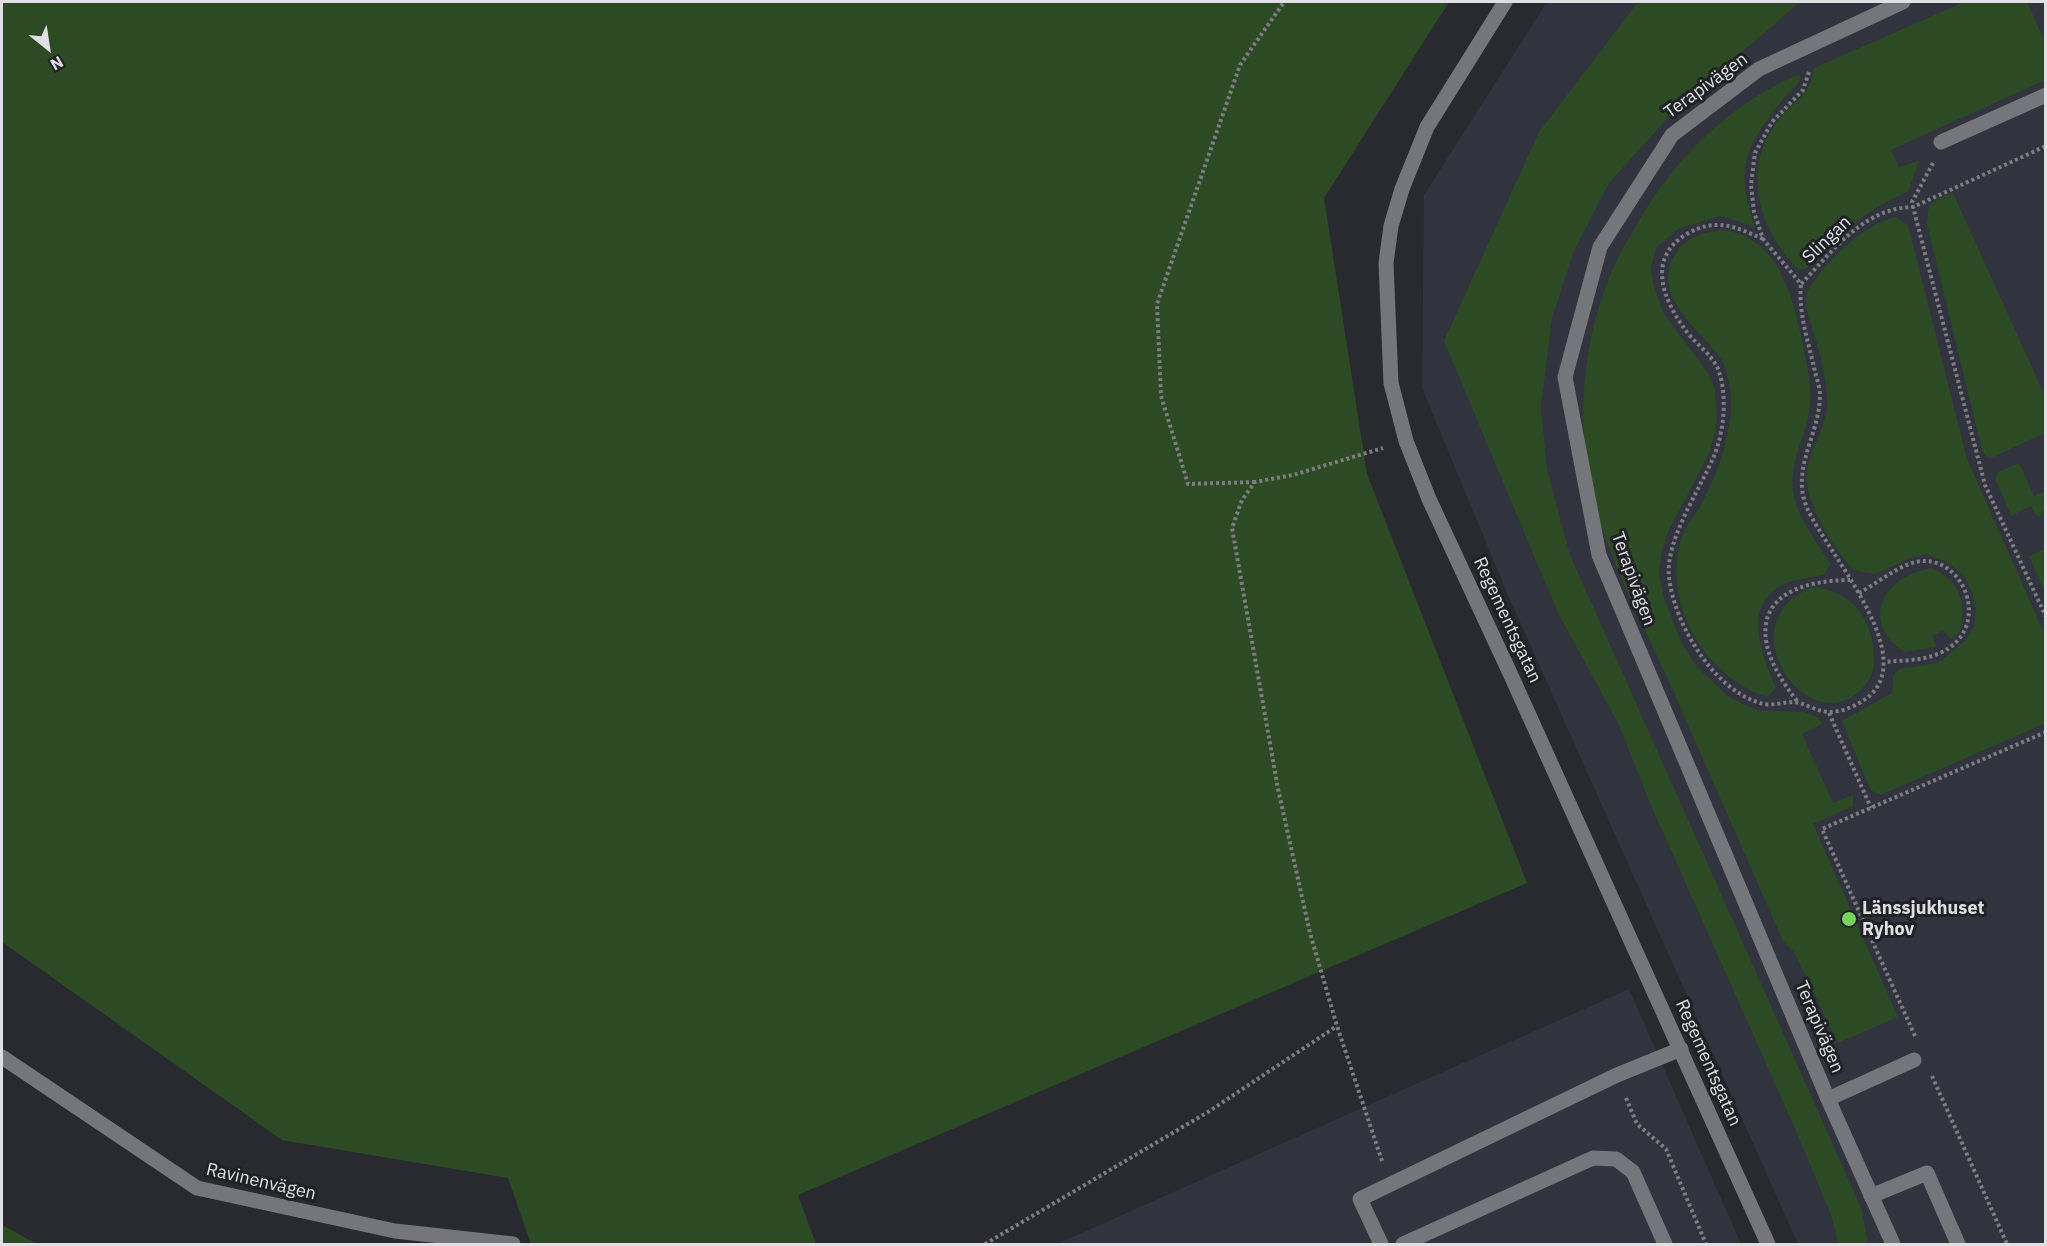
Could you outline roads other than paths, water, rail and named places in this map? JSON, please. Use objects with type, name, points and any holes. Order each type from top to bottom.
[{"type":"street","name":"Regementsgatan","points":[[1505,2],[1427,127],[1402,189],[1391,226],[1386,263],[1391,383],[1406,441],[1429,499],[1681,1049],[1768,1245]]},
{"type":"street","name":"Terapivägen","points":[[1893,1245],[1828,1099],[1599,555],[1565,377],[1600,248],[1671,135],[1759,69],[1903,2]]},
{"type":"street","points":[[1941,142],[2046,95]]},
{"type":"street","points":[[1381,1245],[1360,1198],[1617,1076],[1681,1049]]},
{"type":"street","name":"Ravinenvägen","points":[[2,1057],[197,1188],[395,1231],[513,1245]]},
{"type":"street","points":[[1828,1099],[1921,1063]]},
{"type":"street","points":[[1403,1245],[1593,1158],[1616,1159],[1634,1172],[1665,1245]]},
{"type":"street","points":[[1871,1196],[1927,1173],[1958,1245]]},
{"type":"place","name":"Länssjukhuset Ryhov","points":[[1849,919]]}]
